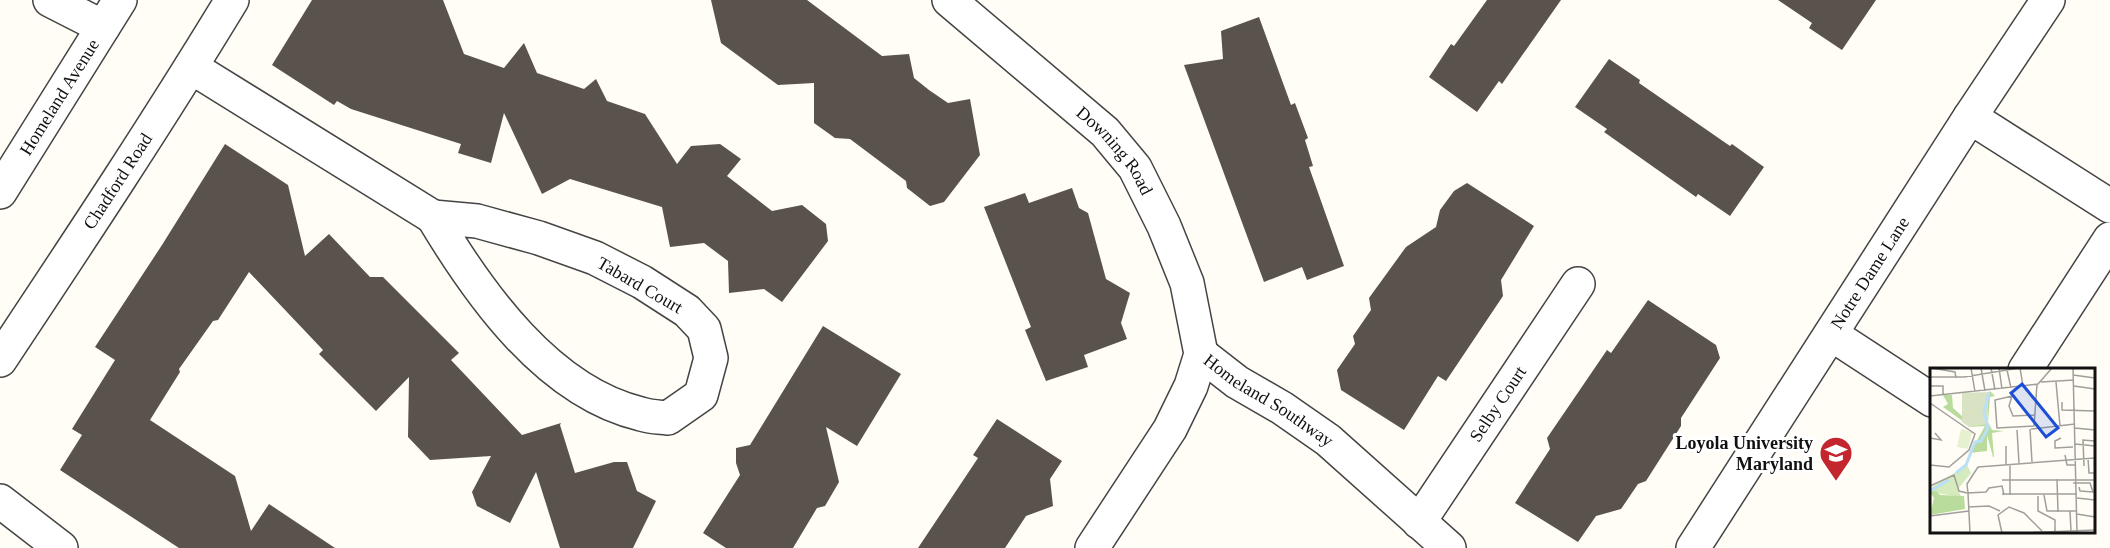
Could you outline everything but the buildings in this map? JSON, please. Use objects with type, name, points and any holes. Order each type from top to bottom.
[{"type":"street","points":[[50,0],[111,14]]},
{"type":"street","name":"Chadford Road","points":[[0,360],[66,262],[232,0]]},
{"type":"street","name":"Downing Road","points":[[949,0],[1105,132],[1136,168],[1164,226],[1187,284],[1201,354]]},
{"type":"street","name":"Notre Dame Lane","points":[[1693,548],[1970,117],[2048,0]]},
{"type":"street","name":"Homeland Avenue","points":[[0,192],[111,14]]},
{"type":"street","name":"Tabard Court","points":[[191,67],[433,217],[477,221],[539,238],[595,258],[642,282],[687,310],[704,329],[711,358],[701,395],[668,418],[642,415],[617,407],[573,384],[528,347],[455,254],[433,217]]},
{"type":"street","points":[[1970,117],[2110,206]]},
{"type":"street","points":[[2026,368],[2110,239]]},
{"type":"street","name":"Selby Court","points":[[1419,522],[1578,284]]},
{"type":"street","points":[[1831,334],[1930,399]]},
{"type":"street","name":"Homeland Southway","points":[[1092,548],[1170,429],[1191,386],[1201,354],[1237,382],[1282,408],[1328,440],[1449,548]]},
{"type":"street","points":[[0,501],[61,548]]},
{"type":"place","name":"Loyola University Maryland","points":[[1836,482]]}]
